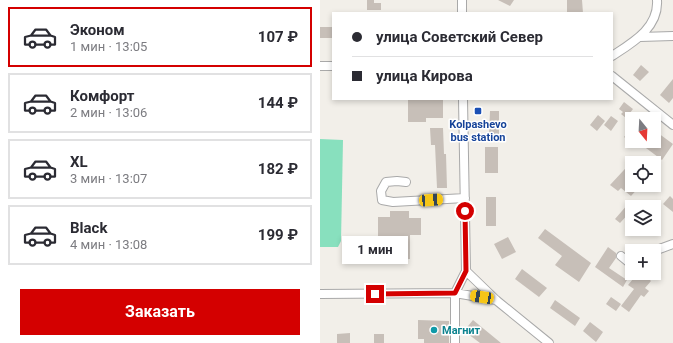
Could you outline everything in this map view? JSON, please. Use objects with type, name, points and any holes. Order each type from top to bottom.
[{"type":"street","points":[[462,0],[462,12]]},
{"type":"street","points":[[613,55],[640,37],[654,19],[658,0]]},
{"type":"street","points":[[640,37],[673,36]]},
{"type":"street","points":[[320,66],[332,66]]},
{"type":"street","points":[[613,77],[673,125]]},
{"type":"street","points":[[455,343],[455,293],[466,271],[463,100]]},
{"type":"street","points":[[406,182],[386,182],[381,191],[382,200],[393,202],[465,198]]},
{"type":"street","points":[[661,249],[673,244]]},
{"type":"street","points":[[621,256],[625,259]]},
{"type":"street","points":[[466,271],[496,300],[549,343]]},
{"type":"street","points":[[320,294],[455,293],[496,300]]},
{"type":"green space","points":[[320,139],[343,140],[341,241],[338,247],[320,247]]},
{"type":"building","points":[[367,0],[374,0],[374,3],[381,3],[381,10],[367,10]]},
{"type":"building","points":[[498,0],[514,0],[510,6]]},
{"type":"building","points":[[567,0],[582,0],[583,12],[567,12]]},
{"type":"building","points":[[320,27],[332,27],[332,38],[320,38]]},
{"type":"building","points":[[641,65],[649,72],[640,81],[633,75]]},
{"type":"building","points":[[673,79],[673,98],[669,103],[660,95]]},
{"type":"building","points":[[408,100],[443,100],[443,118],[426,118],[426,122],[408,122]]},
{"type":"building","points":[[624,102],[633,109],[631,112],[625,112],[625,117],[621,114],[623,112],[619,109]]},
{"type":"building","points":[[490,111],[499,111],[499,135],[489,135]]},
{"type":"building","points":[[598,115],[605,121],[597,131],[590,125]]},
{"type":"building","points":[[611,116],[618,121],[611,131],[604,125]]},
{"type":"building","points":[[430,128],[443,128],[444,154],[446,154],[447,188],[437,188],[435,145],[431,145]]},
{"type":"building","points":[[661,135],[673,144],[662,160],[661,156],[657,156],[646,148],[661,148]]},
{"type":"building","points":[[485,147],[498,147],[498,173],[485,173]]},
{"type":"building","points":[[625,169],[625,191],[621,188],[618,191],[610,185]]},
{"type":"building","points":[[626,192],[635,192],[631,196]]},
{"type":"building","points":[[670,196],[673,199],[673,212],[663,204]]},
{"type":"building","points":[[486,197],[496,197],[496,226],[486,226]]},
{"type":"building","points":[[625,207],[625,218],[620,223],[615,219]]},
{"type":"building","points":[[390,211],[409,211],[409,218],[421,218],[421,235],[410,235],[410,259],[388,260],[388,238],[378,238],[378,217],[390,217]]},
{"type":"building","points":[[545,229],[591,263],[579,282],[555,265],[562,256],[538,238]]},
{"type":"building","points":[[508,237],[516,252],[502,259],[494,244]]},
{"type":"building","points":[[608,247],[616,253],[616,258],[609,268],[627,280],[623,287],[595,267]]},
{"type":"building","points":[[522,269],[547,288],[539,297],[515,279]]},
{"type":"building","points":[[632,280],[651,281],[645,288],[649,291],[644,297],[641,295],[629,312],[621,306],[634,289],[628,285]]},
{"type":"building","points":[[611,297],[621,304],[616,311],[606,304]]},
{"type":"building","points":[[555,300],[580,318],[575,326],[550,308]]},
{"type":"building","name":"Магнит","points":[[418,320],[449,321],[449,343],[424,343],[424,339],[418,339]]},
{"type":"building","points":[[473,320],[501,343],[480,343],[464,331]]},
{"type":"building","points":[[590,322],[603,332],[596,342],[583,331]]},
{"type":"building","points":[[350,333],[350,343],[337,343],[337,334]]},
{"type":"building","points":[[374,334],[384,334],[384,343],[374,343]]},
{"type":"place","name":"Kolpashevo bus station","points":[[478,111]]},
{"type":"place","name":"Магнит","points":[[434,330]]},
{"type":"route","points":[[375,294],[455,293],[466,271],[465,211]]}]
